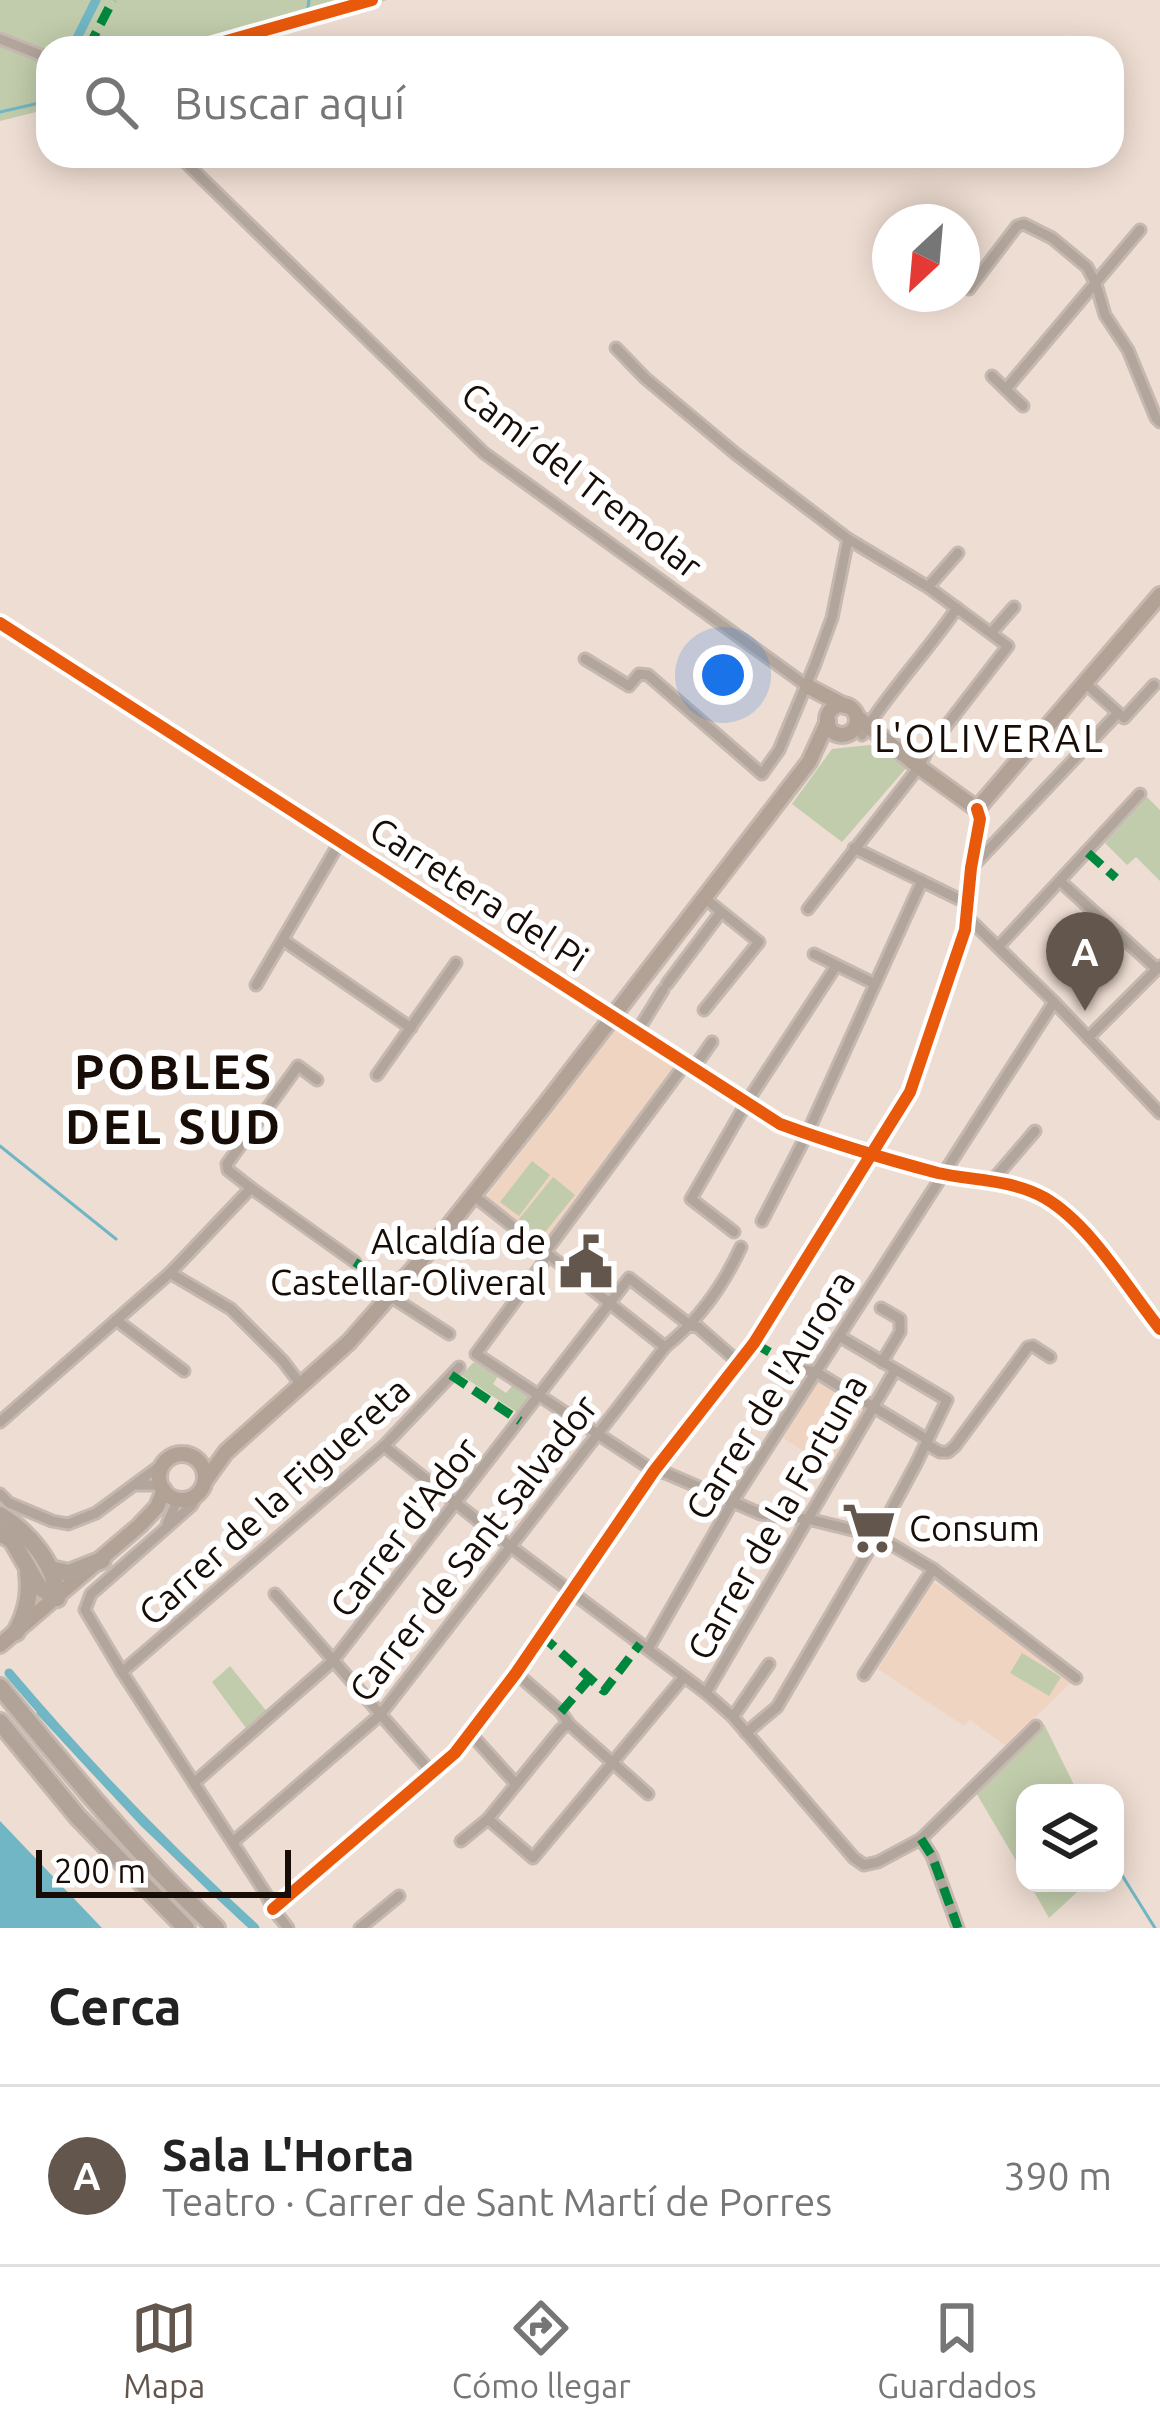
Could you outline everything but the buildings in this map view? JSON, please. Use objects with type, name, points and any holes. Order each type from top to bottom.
[{"type":"highway","points":[[0,1515],[22,1529],[50,1568],[57,1598]]},
{"type":"highway","points":[[0,1533],[12,1540],[39,1587],[57,1598]]},
{"type":"highway","points":[[50,1568],[69,1573],[102,1559]]},
{"type":"highway","points":[[7,1640],[23,1619],[30,1591],[27,1566]]},
{"type":"highway","points":[[0,1687],[93,1802],[216,1928]]},
{"type":"highway","points":[[0,1722],[79,1817],[186,1928]]},
{"type":"street","points":[[0,39],[36,53]]},
{"type":"street","name":"Camí del Tremolar","points":[[191,168],[484,453],[977,809]]},
{"type":"street","points":[[980,275],[1017,226],[1024,224],[1071,252],[1088,267],[1105,315],[1129,350],[1160,422]]},
{"type":"street","points":[[1006,389],[1140,230]]},
{"type":"street","points":[[616,348],[736,454],[848,539],[928,587],[1009,646],[808,909]]},
{"type":"street","points":[[992,376],[1023,406]]},
{"type":"street","points":[[585,659],[629,686],[639,674],[648,675],[762,775],[779,750],[832,618],[848,539]]},
{"type":"street","points":[[928,587],[958,553]]},
{"type":"street","points":[[273,1909],[455,1753],[516,1673],[654,1471],[754,1343],[910,1092],[968,918],[980,819],[977,809],[1160,595]]},
{"type":"street","points":[[992,632],[1014,607]]},
{"type":"street","points":[[288,1928],[122,1672],[85,1605],[91,1594],[192,1505],[226,1452],[349,1342],[390,1296],[809,762],[857,724],[925,654],[957,608]]},
{"type":"street","name":"Carretera del Pi","points":[[0,622],[780,1124],[872,1154],[944,1174],[993,1180],[1045,1198],[1094,1244],[1160,1329]]},
{"type":"street","points":[[1085,683],[1121,716]]},
{"type":"street","name":"Camí del Tremolar","points":[[807,686],[828,719]]},
{"type":"street","points":[[971,868],[1154,686]]},
{"type":"street","points":[[809,762],[835,708],[857,724]]},
{"type":"street","points":[[828,719],[837,734],[857,724]]},
{"type":"street","points":[[999,946],[1140,794]]},
{"type":"street","points":[[256,985],[341,840]]},
{"type":"street","points":[[854,848],[967,903]]},
{"type":"street","points":[[762,1221],[807,1134],[922,881]]},
{"type":"street","points":[[1061,882],[1159,967],[1088,1038]]},
{"type":"street","points":[[704,897],[759,942],[704,1010]]},
{"type":"street","points":[[638,1032],[665,987],[722,912]]},
{"type":"street","points":[[968,918],[1160,1113]]},
{"type":"street","points":[[283,940],[411,1028]]},
{"type":"street","points":[[814,954],[875,984]]},
{"type":"street","points":[[377,1075],[456,963]]},
{"type":"street","points":[[734,1232],[691,1198],[836,966]]},
{"type":"street","name":"Carrer de l'Aurora","points":[[648,1649],[733,1501],[1054,1002]]},
{"type":"street","points":[[712,1042],[546,1251],[543,1263],[476,1354],[654,1471],[760,1514],[877,1536],[933,1568],[1076,1678]]},
{"type":"street","points":[[317,1080],[298,1066],[227,1164],[228,1170],[355,1262]]},
{"type":"street","points":[[993,1180],[1036,1131]]},
{"type":"street","points":[[0,1422],[170,1273],[251,1188]]},
{"type":"street","points":[[473,1195],[665,1347]]},
{"type":"street","name":"Carrer de Sant Salvador","points":[[232,1842],[380,1715],[665,1347],[691,1326],[728,1275],[741,1247]]},
{"type":"street","points":[[170,1273],[231,1309],[301,1385]]},
{"type":"street","name":"Carrer d'Ador","points":[[194,1783],[333,1661],[629,1278],[691,1326]]},
{"type":"street","points":[[390,1296],[449,1334]]},
{"type":"street","points":[[881,1308],[900,1319],[900,1332],[882,1362]]},
{"type":"street","points":[[116,1320],[184,1371]]},
{"type":"street","points":[[691,1326],[738,1363]]},
{"type":"street","points":[[746,1733],[777,1707],[877,1536],[947,1400],[838,1336]]},
{"type":"street","points":[[785,1362],[816,1372],[940,1452],[948,1452],[1028,1347],[1050,1357]]},
{"type":"street","name":"Carrer de la Figuereta","points":[[122,1672],[384,1447],[459,1367]]},
{"type":"street","name":"Carrer de la Fortuna","points":[[706,1693],[896,1370]]},
{"type":"street","points":[[384,1447],[706,1693],[734,1718],[859,1862],[869,1866],[921,1839],[1036,1726]]},
{"type":"street","points":[[0,1494],[9,1503],[68,1524],[95,1513],[181,1454],[226,1452]]},
{"type":"street","points":[[130,1486],[148,1483],[190,1498],[202,1486],[202,1465],[193,1456]]},
{"type":"street","points":[[161,1533],[170,1493],[160,1473],[165,1462]]},
{"type":"street","points":[[7,1640],[145,1523],[170,1493]]},
{"type":"street","points":[[145,1523],[160,1520],[161,1533]]},
{"type":"street","points":[[864,1675],[933,1568]]},
{"type":"street","points":[[275,1594],[432,1773]]},
{"type":"street","points":[[734,1718],[769,1664]]},
{"type":"street","points":[[516,1673],[648,1794]]},
{"type":"street","points":[[488,1819],[533,1858],[684,1677]]},
{"type":"street","points":[[461,1841],[488,1819],[569,1724]]},
{"type":"street","points":[[470,1733],[516,1784]]},
{"type":"street","points":[[921,1839],[932,1856],[958,1928]]},
{"type":"street","points":[[360,1928],[399,1896]]},
{"type":"shaded area","points":[[617,1027],[679,1066],[544,1242],[486,1197]]},
{"type":"shaded area","points":[[818,1381],[866,1411],[832,1469],[783,1438]]},
{"type":"shaded area","points":[[934,1582],[989,1617],[1070,1683],[1006,1746],[970,1720],[964,1726],[878,1669]]},
{"type":"green space","points":[[0,0],[387,0],[281,36],[36,36],[36,112],[0,121]]},
{"type":"green space","points":[[870,745],[907,767],[842,842],[792,804],[832,749]]},
{"type":"green space","points":[[1147,797],[1160,810],[1160,881],[1136,857],[1127,865],[1105,843]]},
{"type":"green space","points":[[532,1161],[550,1175],[519,1216],[500,1202]]},
{"type":"green space","points":[[553,1177],[575,1195],[541,1237],[519,1219]]},
{"type":"green space","points":[[474,1362],[498,1376],[493,1384],[506,1393],[513,1385],[529,1395],[518,1413],[461,1375]]},
{"type":"green space","points":[[1022,1653],[1061,1677],[1049,1696],[1010,1673]]},
{"type":"green space","points":[[230,1666],[268,1713],[249,1732],[212,1682]]},
{"type":"green space","points":[[1044,1724],[1074,1784],[1016,1784],[1016,1861],[975,1791]]},
{"type":"green space","points":[[1034,1892],[1077,1892],[1049,1918]]},
{"type":"water","points":[[0,1821],[102,1928],[0,1928]]},
{"type":"waterway","points":[[78,36],[96,0]]},
{"type":"waterway","points":[[305,27],[309,0]]},
{"type":"waterway","points":[[0,112],[36,104]]},
{"type":"waterway","points":[[0,1146],[116,1239]]},
{"type":"waterway","points":[[9,1673],[128,1805],[255,1928]]},
{"type":"waterway","points":[[38,1713],[143,1826],[251,1928]]},
{"type":"waterway","points":[[1124,1878],[1155,1928]]},
{"type":"marked path","points":[[94,36],[113,0]]},
{"type":"marked path","points":[[1088,853],[1116,878]]},
{"type":"marked path","points":[[355,1262],[396,1289]]},
{"type":"marked path","points":[[754,1343],[786,1362]]},
{"type":"marked path","points":[[451,1375],[520,1421]]},
{"type":"marked path","points":[[541,1635],[604,1691],[640,1644]]},
{"type":"marked path","points":[[561,1712],[590,1678]]},
{"type":"marked path","points":[[921,1839],[932,1856],[958,1928]]},
{"type":"cycle path","points":[[244,36],[372,0]]},
{"type":"cycle path","points":[[0,623],[780,1124],[898,1162],[1006,1184],[1045,1198],[1093,1241],[1160,1329]]},
{"type":"cycle path","points":[[273,1909],[455,1753],[516,1673],[654,1471],[754,1343],[910,1092],[965,930],[980,819],[977,809]]},
{"type":"place","name":"Sala L'Horta","points":[[1085,1011]]},
{"type":"place","name":"Alcaldía de Castellar-Oliveral","points":[[586,1262]]},
{"type":"place","name":"Consum","points":[[869,1528]]},
{"type":"district","name":"L'OLIVERAL","points":[[990,738]]},
{"type":"district","name":"POBLES DEL SUD","points":[[174,1100]]}]
